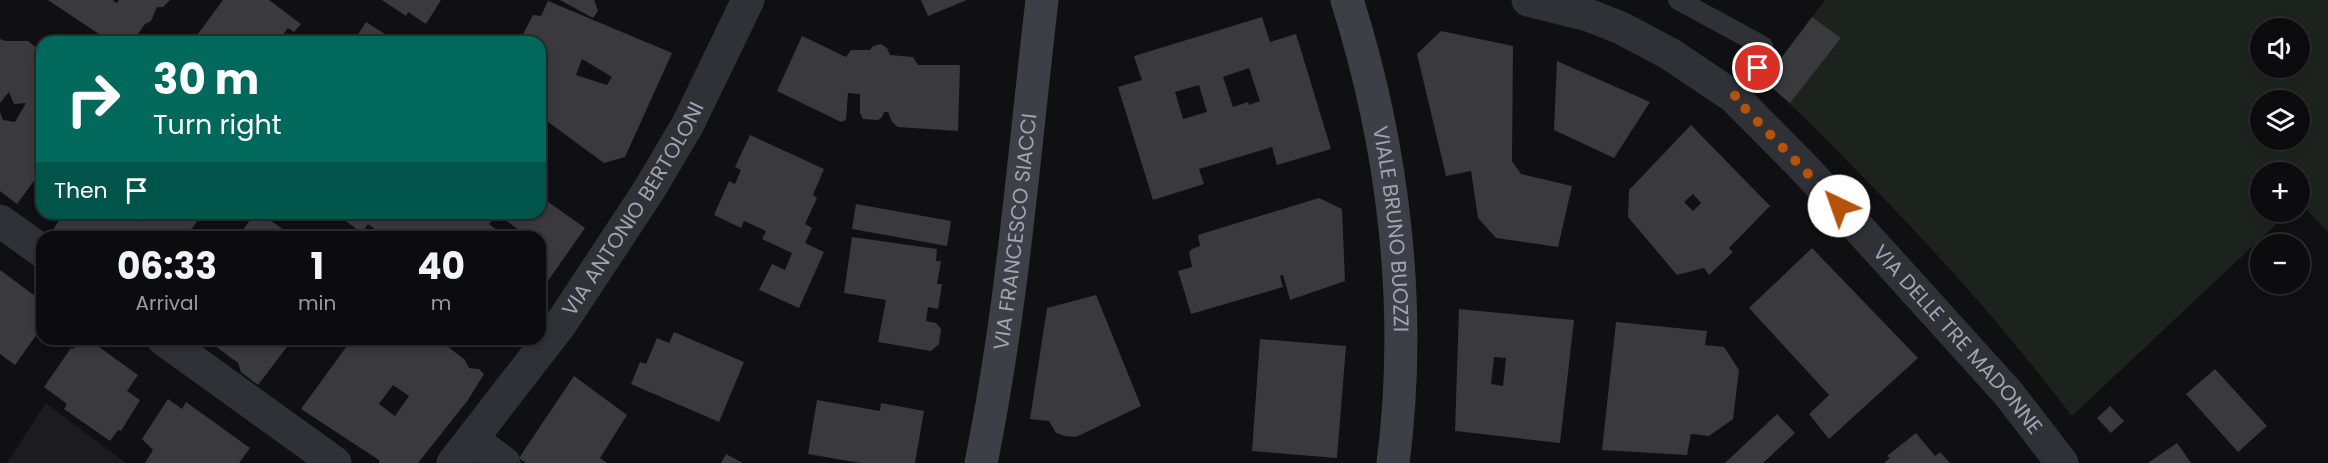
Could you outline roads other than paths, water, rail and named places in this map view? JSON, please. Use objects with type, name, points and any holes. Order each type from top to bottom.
[{"type":"street","name":"VIA ANTONIO BERTOLONI","points":[[546,343],[649,189],[688,124],[748,0]]},
{"type":"street","name":"VIA FRANCESCO SIACCI","points":[[981,463],[1004,323],[1042,0]]},
{"type":"street","name":"VIALE BRUNO BUOZZI","points":[[1347,0],[1370,86],[1384,156],[1396,236],[1400,382],[1393,463]]},
{"type":"street","name":"VIA DELLE TRE MADONNE","points":[[1528,0],[1588,15],[1621,28],[1670,54],[1734,97],[1808,172],[2007,393],[2062,463]]},
{"type":"street","points":[[0,221],[36,247]]},
{"type":"street","points":[[171,345],[335,463]]},
{"type":"street","name":"VIA ANTONIO BERTOLONI","points":[[463,451],[545,345]]},
{"type":"street","points":[[463,451],[504,463]]},
{"type":"lane","points":[[1678,0],[1763,46],[1758,68],[1734,97]]}]
